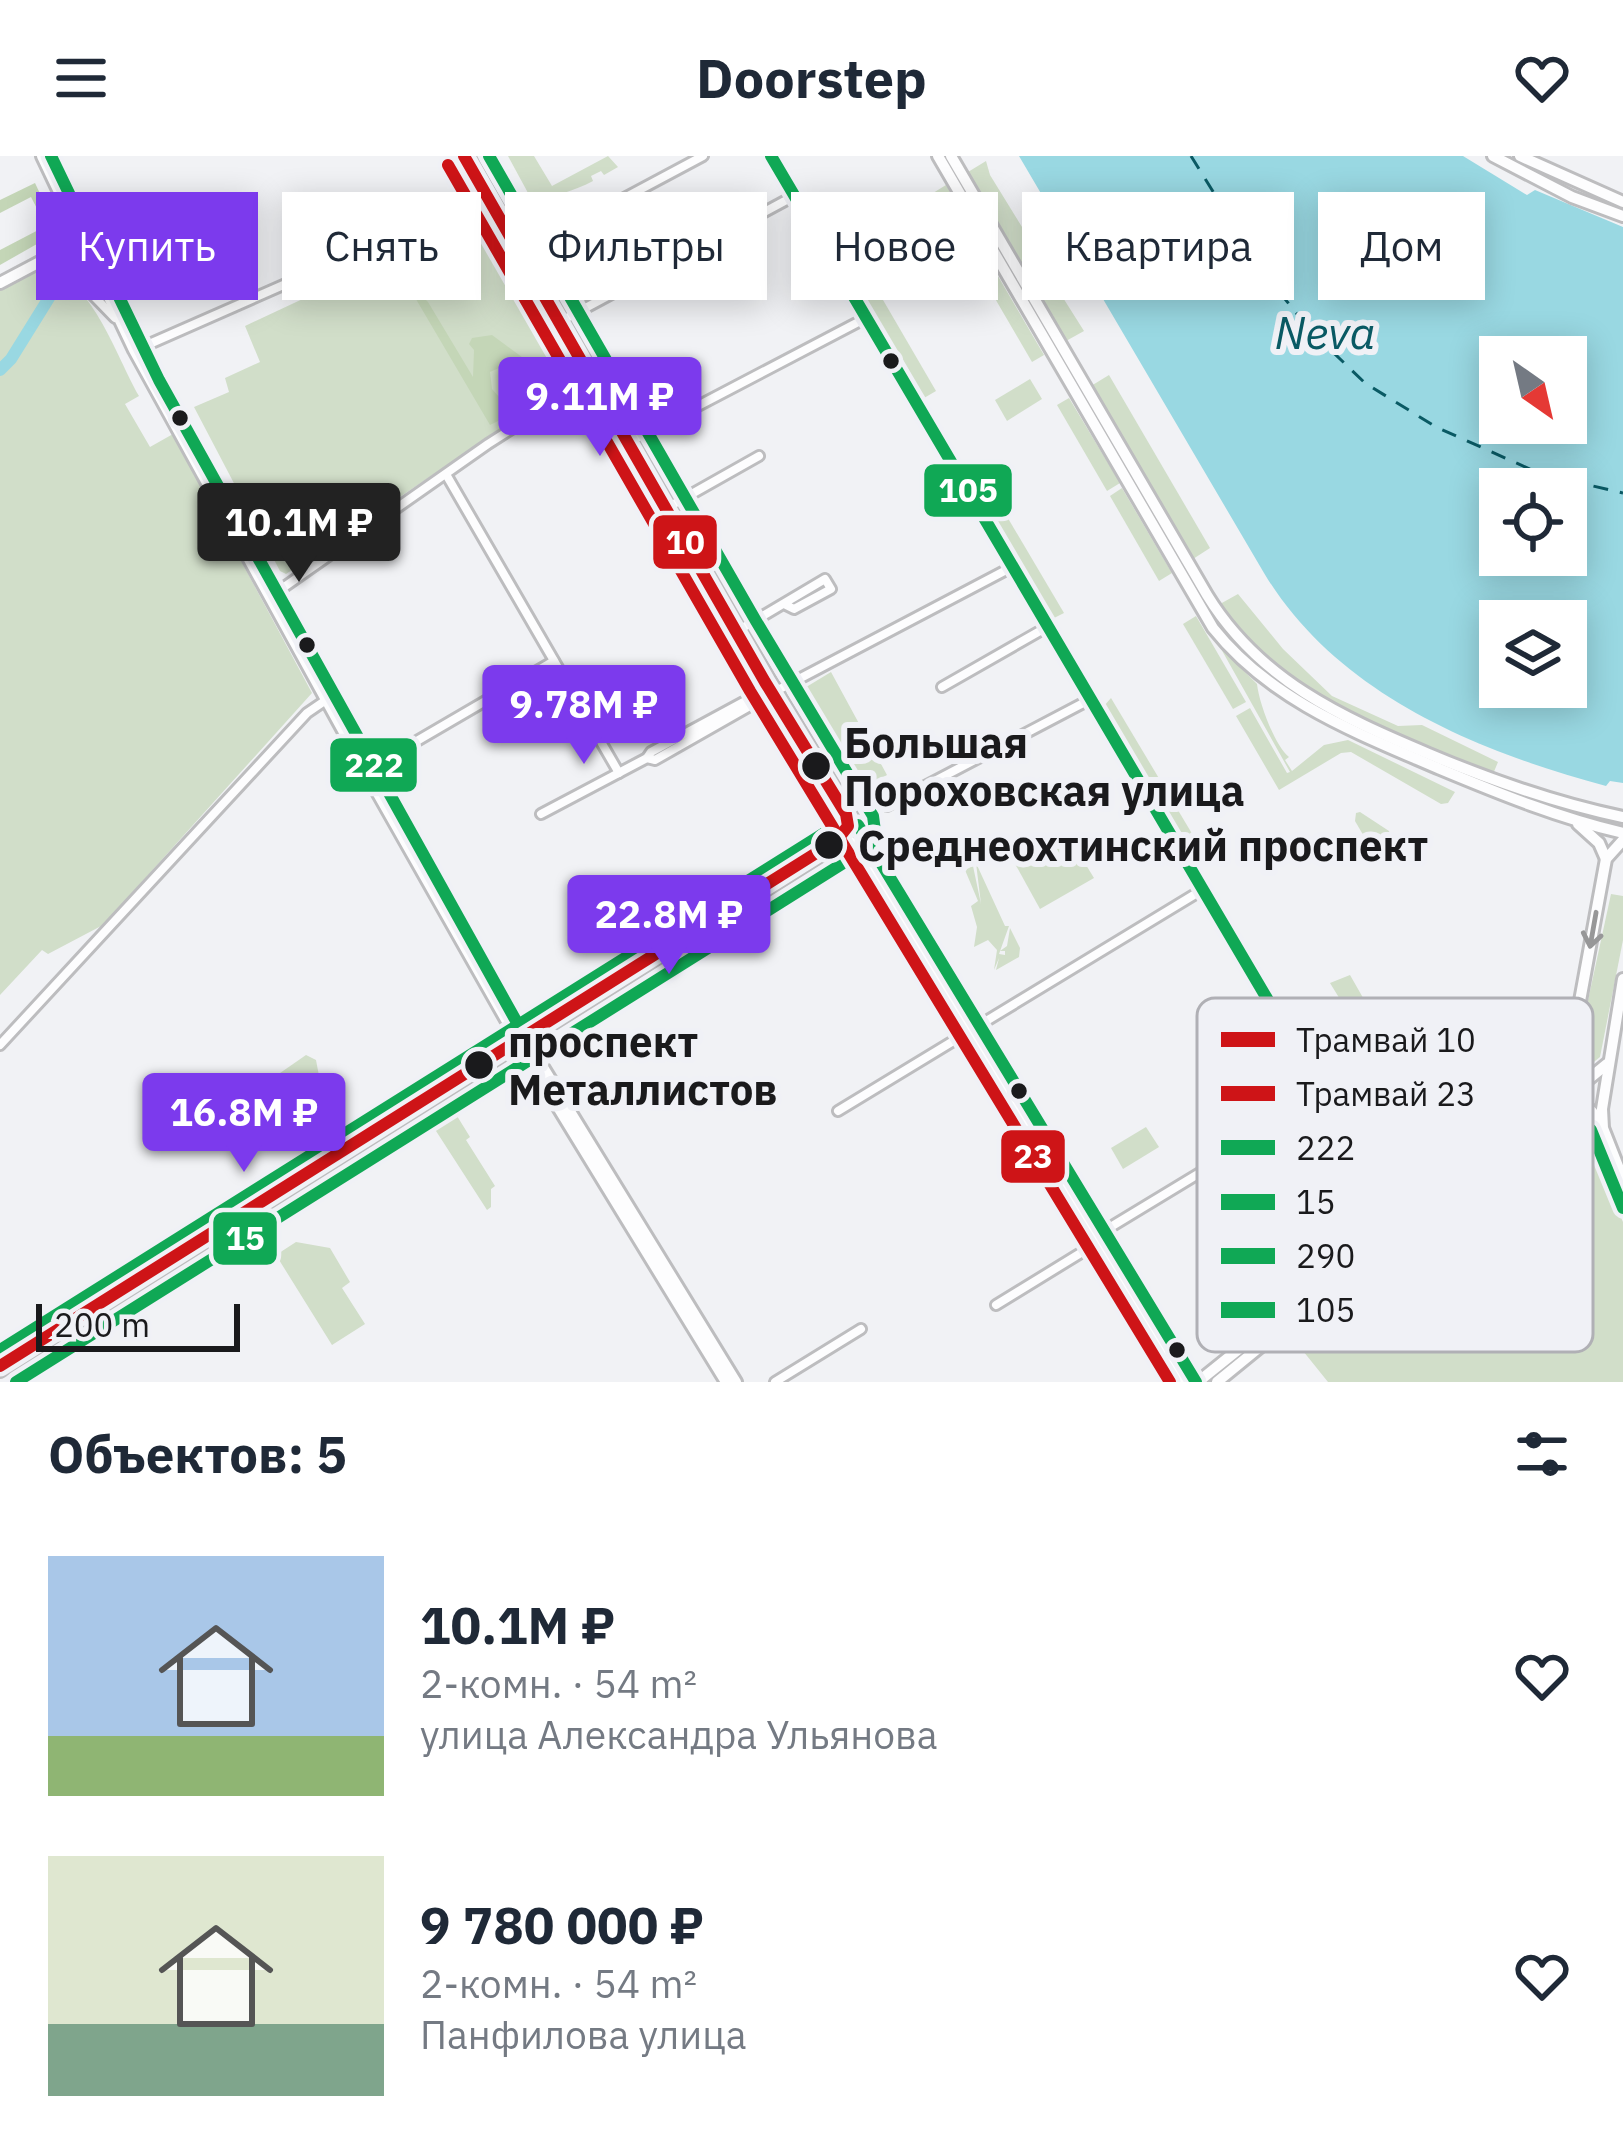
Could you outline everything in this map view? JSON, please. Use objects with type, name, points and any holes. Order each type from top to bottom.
[{"type":"main road","points":[[46,156],[63,192]]},
{"type":"main road","points":[[454,156],[505,236]]},
{"type":"main road","points":[[468,156],[483,197]]},
{"type":"main road","points":[[771,156],[792,192]]},
{"type":"main road","points":[[938,156],[1224,641],[1278,689],[1347,730],[1576,822],[1623,833]]},
{"type":"main road","points":[[951,156],[1207,595],[1250,651],[1310,700],[1351,721],[1539,798],[1623,817]]},
{"type":"main road","points":[[1493,156],[1572,197],[1623,216]]},
{"type":"main road","points":[[1520,156],[1623,202]]},
{"type":"main road","points":[[0,283],[36,263]]},
{"type":"main road","points":[[111,300],[138,349]]},
{"type":"main road","points":[[115,300],[520,1036],[726,1382]]},
{"type":"main road","points":[[541,300],[847,831],[1100,1237],[1197,1382],[1236,1352]]},
{"type":"main road","points":[[855,300],[1266,998]]},
{"type":"main road","points":[[768,694],[858,825],[972,1028]]},
{"type":"main road","points":[[1598,812],[1623,833]]},
{"type":"main road","points":[[1576,822],[1599,843],[1606,860]]},
{"type":"main road","points":[[0,1356],[858,825]]},
{"type":"main road","points":[[1581,998],[1606,860],[1623,833]]},
{"type":"main road","points":[[1623,979],[1597,1128],[1623,1208]]},
{"type":"main road","points":[[0,1371],[520,1036]]},
{"type":"main road","points":[[520,1036],[736,1382]]},
{"type":"main road","points":[[1593,1076],[1607,1064]]},
{"type":"main road","points":[[1593,1121],[1623,1179]]},
{"type":"main road","points":[[1593,1128],[1597,1128]]},
{"type":"main road","points":[[1100,1237],[1180,1382]]},
{"type":"main road","points":[[1217,1382],[1252,1352]]},
{"type":"street","points":[[636,192],[703,156]]},
{"type":"street","points":[[138,349],[483,197]]},
{"type":"street","points":[[555,324],[791,198]]},
{"type":"street","points":[[98,300],[121,324]]},
{"type":"street","points":[[625,444],[866,318]]},
{"type":"street","points":[[273,595],[588,380]]},
{"type":"street","points":[[663,510],[759,456]]},
{"type":"street","points":[[447,476],[619,773]]},
{"type":"street","points":[[542,814],[651,752],[1012,567]]},
{"type":"street","points":[[735,633],[825,579],[831,589],[794,609],[786,605]]},
{"type":"street","points":[[942,686],[1047,627]]},
{"type":"street","points":[[369,768],[554,661]]},
{"type":"street","points":[[0,1045],[308,713],[330,698]]},
{"type":"street","points":[[887,806],[1089,700]]},
{"type":"street","points":[[838,1111],[1202,890]]},
{"type":"street","points":[[996,1305],[1197,1177]]},
{"type":"street","points":[[775,1382],[861,1329]]},
{"type":"green space","points":[[508,156],[534,156],[552,186],[608,156],[618,167],[604,175],[601,171],[591,176],[593,181],[567,192],[528,192]]},
{"type":"green space","points":[[986,161],[1022,227],[1022,265],[998,224],[998,192],[980,192],[968,172]]},
{"type":"green space","points":[[35,183],[39,192],[36,207],[31,197],[0,213],[0,200]]},
{"type":"green space","points":[[481,228],[505,270],[505,300],[523,300],[570,382],[286,574],[280,571],[194,407],[229,392],[225,378],[260,362],[245,326],[301,300],[481,300]]},
{"type":"green space","points":[[36,231],[36,245],[0,265],[0,250]]},
{"type":"green space","points":[[36,270],[36,300],[87,300],[91,305],[139,396],[125,404],[150,447],[173,434],[312,693],[103,925],[48,954],[42,950],[0,995],[0,289]]},
{"type":"green space","points":[[998,276],[1044,355],[1032,362],[996,300]]},
{"type":"green space","points":[[416,300],[428,302],[473,377],[472,338],[492,335],[526,360],[515,380],[499,368],[490,372],[492,389],[508,407],[502,419],[490,425]]},
{"type":"green space","points":[[518,300],[527,300],[570,377],[563,381]]},
{"type":"green space","points":[[557,300],[586,300],[564,312]]},
{"type":"green space","points":[[867,300],[883,300],[936,391],[924,398]]},
{"type":"green space","points":[[1042,300],[1064,300],[1084,331],[1066,341]]},
{"type":"green space","points":[[1109,375],[1210,548],[1193,559],[1091,386]]},
{"type":"green space","points":[[1030,379],[1042,399],[1007,421],[995,400]]},
{"type":"green space","points":[[1069,398],[1120,483],[1107,491],[1057,405]]},
{"type":"green space","points":[[983,476],[1064,613],[1052,619],[972,482]]},
{"type":"green space","points":[[1122,488],[1172,573],[1159,581],[1110,496]]},
{"type":"green space","points":[[1238,594],[1283,649],[1332,696],[1398,726],[1422,725],[1498,762],[1493,774],[1378,726],[1311,690],[1279,667],[1220,604]]},
{"type":"green space","points":[[1196,616],[1246,702],[1233,709],[1183,624]]},
{"type":"green space","points":[[1220,647],[1257,684],[1268,724],[1289,757],[1285,760],[1292,771],[1324,745],[1348,740],[1455,792],[1448,803],[1441,804],[1351,752],[1341,753],[1279,790],[1236,716],[1250,708],[1290,772]]},
{"type":"green space","points":[[831,672],[887,775],[874,782],[880,794],[864,798],[855,791],[798,692]]},
{"type":"green space","points":[[1111,698],[1197,842],[1188,847],[1104,706]]},
{"type":"green space","points":[[1360,812],[1389,831],[1395,857],[1388,859],[1372,850],[1355,821]]},
{"type":"green space","points":[[1067,834],[1094,878],[1040,909],[1014,862]]},
{"type":"green space","points":[[976,863],[1009,926],[1000,951],[1007,946],[1010,928],[1020,948],[1019,957],[996,970],[997,950],[988,940],[974,947],[977,927],[971,906],[978,901],[965,870],[973,866],[981,904]]},
{"type":"green space","points":[[1611,894],[1623,896],[1623,940],[1600,1057],[1593,1063],[1593,998],[1588,998]]},
{"type":"green space","points":[[1350,975],[1363,998],[1339,998],[1330,983]]},
{"type":"green space","points":[[306,1055],[316,1060],[320,1081],[288,1103],[276,1101],[268,1090],[270,1080]]},
{"type":"green space","points":[[449,1103],[495,1186],[487,1210],[427,1117]]},
{"type":"green space","points":[[1146,1127],[1159,1147],[1123,1169],[1111,1148]]},
{"type":"green space","points":[[1593,1155],[1623,1222],[1623,1382],[1328,1382],[1304,1352],[1593,1352]]},
{"type":"green space","points":[[296,1242],[330,1248],[350,1282],[342,1288],[365,1324],[332,1345],[276,1255]]},
{"type":"water","name":"Neva","points":[[1019,156],[1463,156],[1527,195],[1535,190],[1623,227],[1623,783],[1610,781],[1606,786],[1557,772],[1459,735],[1369,684],[1294,615],[1264,573],[1104,300],[1294,300],[1294,192],[1040,192]]},
{"type":"waterway","points":[[0,370],[48,300]]},
{"type":"ferry route","points":[[1191,156],[1263,272],[1311,331],[1365,383],[1436,427],[1541,474],[1623,493]]},
{"type":"tram line","name":"10","points":[[0,1366],[837,840],[848,826],[846,814],[765,682],[464,156]]},
{"type":"tram line","name":"23","points":[[448,165],[750,691],[1170,1382]]},
{"type":"tram line","points":[[832,838],[851,834],[866,846]]},
{"type":"transit line","name":"222","points":[[51,156],[159,380],[520,1028],[843,826],[858,825],[1196,1382]]},
{"type":"transit line","name":"15","points":[[16,1382],[861,852],[875,831],[873,816],[489,156]]},
{"type":"transit line","name":"105","points":[[771,156],[1267,998]]},
{"type":"transit line","name":"290","points":[[0,1350],[837,825],[724,639],[452,165]]},
{"type":"transit line","name":"105","points":[[1593,1135],[1623,1208]]},
{"type":"place","name":"Большая Пороховская улица","points":[[816,766]]},
{"type":"place","name":"Среднеохтинский проспект","points":[[829,845]]},
{"type":"place","name":"проспект Металлистов","points":[[479,1065]]}]
